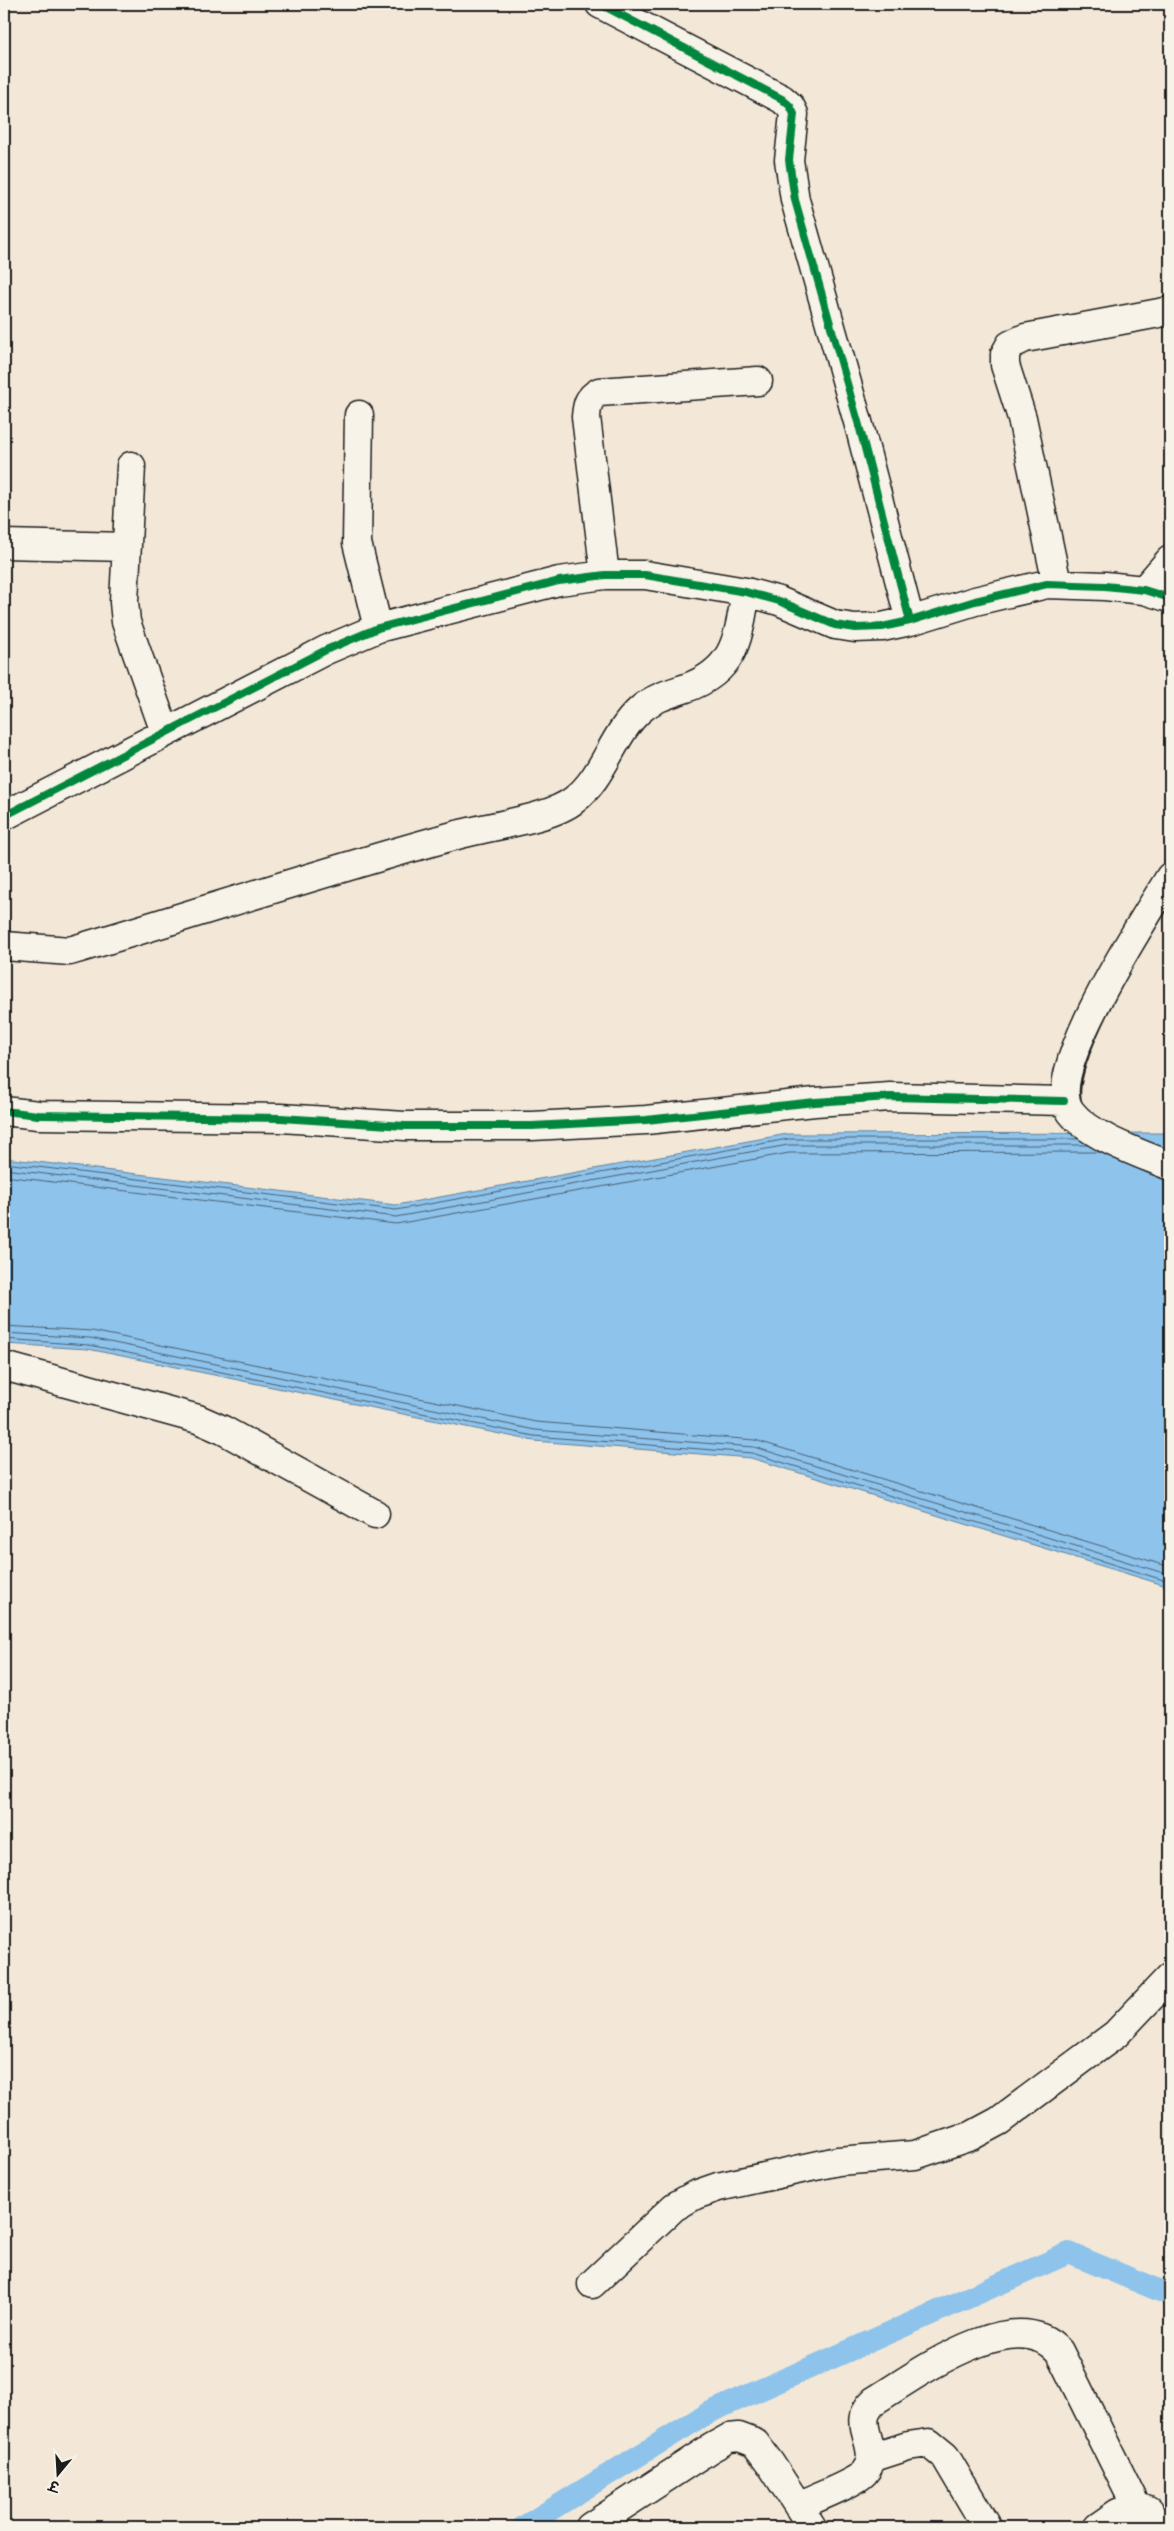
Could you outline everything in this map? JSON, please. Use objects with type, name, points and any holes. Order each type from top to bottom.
[{"type":"street","points":[[600,4],[782,99],[790,106],[794,114],[789,160],[795,200],[858,419],[910,621]]},
{"type":"street","points":[[1057,584],[1022,418],[1005,365],[1005,354],[1010,345],[1025,338],[1170,311]]},
{"type":"street","points":[[605,574],[586,417],[587,405],[591,396],[599,392],[758,381]]},
{"type":"street","points":[[359,415],[357,543],[378,628]]},
{"type":"street","points":[[131,466],[124,602],[126,622],[165,732]]},
{"type":"street","points":[[4,544],[127,547]]},
{"type":"street","points":[[1144,590],[1170,560]]},
{"type":"street","points":[[4,816],[326,650],[378,628],[559,581],[605,574],[645,575],[746,592],[779,600],[835,626],[882,627],[910,621],[974,601],[1046,584],[1144,590],[1170,598]]},
{"type":"street","points":[[4,946],[70,951],[457,835],[550,812],[573,801],[592,783],[624,731],[642,708],[663,697],[699,683],[714,673],[726,660],[737,642],[746,592]]},
{"type":"street","points":[[1170,877],[1105,985],[1087,1022],[1068,1071],[1064,1101],[1070,1112],[1080,1122],[1114,1143],[1170,1166]]},
{"type":"street","points":[[4,1111],[38,1115],[281,1118],[405,1126],[532,1126],[646,1120],[816,1102],[890,1097],[1064,1101]]},
{"type":"street","points":[[4,1366],[198,1420],[223,1430],[374,1514]]},
{"type":"street","points":[[592,2284],[674,2207],[695,2195],[718,2187],[838,2161],[915,2155],[971,2136],[999,2121],[1116,2034],[1170,1977]]},
{"type":"street","points":[[610,2522],[712,2448],[729,2438],[739,2437],[755,2443],[805,2517],[864,2473],[871,2458],[863,2416],[866,2408],[874,2401],[942,2358],[972,2345],[1003,2337],[1023,2335],[1042,2338],[1059,2351],[1075,2387],[1136,2506],[1148,2511],[1160,2527]]},
{"type":"street","points":[[871,2458],[908,2446],[929,2443],[945,2456],[987,2527]]},
{"type":"street","points":[[1098,2527],[1118,2514],[1136,2506]]},
{"type":"water","points":[[1170,1133],[1170,1587],[751,1458],[534,1441],[88,1349],[4,1344],[4,1158],[396,1205],[787,1134]]},
{"type":"waterway","points":[[523,2527],[708,2413],[1069,2253],[1170,2295]]},
{"type":"cycle path","points":[[600,4],[782,99],[790,106],[794,114],[789,160],[795,200],[860,429],[910,621]]},
{"type":"cycle path","points":[[4,816],[326,650],[378,628],[559,581],[605,575],[645,575],[746,592],[779,601],[835,625],[855,628],[882,627],[910,621],[975,601],[1047,584],[1105,586],[1144,590],[1170,598]]},
{"type":"cycle path","points":[[4,1111],[38,1115],[281,1118],[405,1126],[532,1126],[646,1120],[815,1102],[890,1097],[1064,1101]]}]
